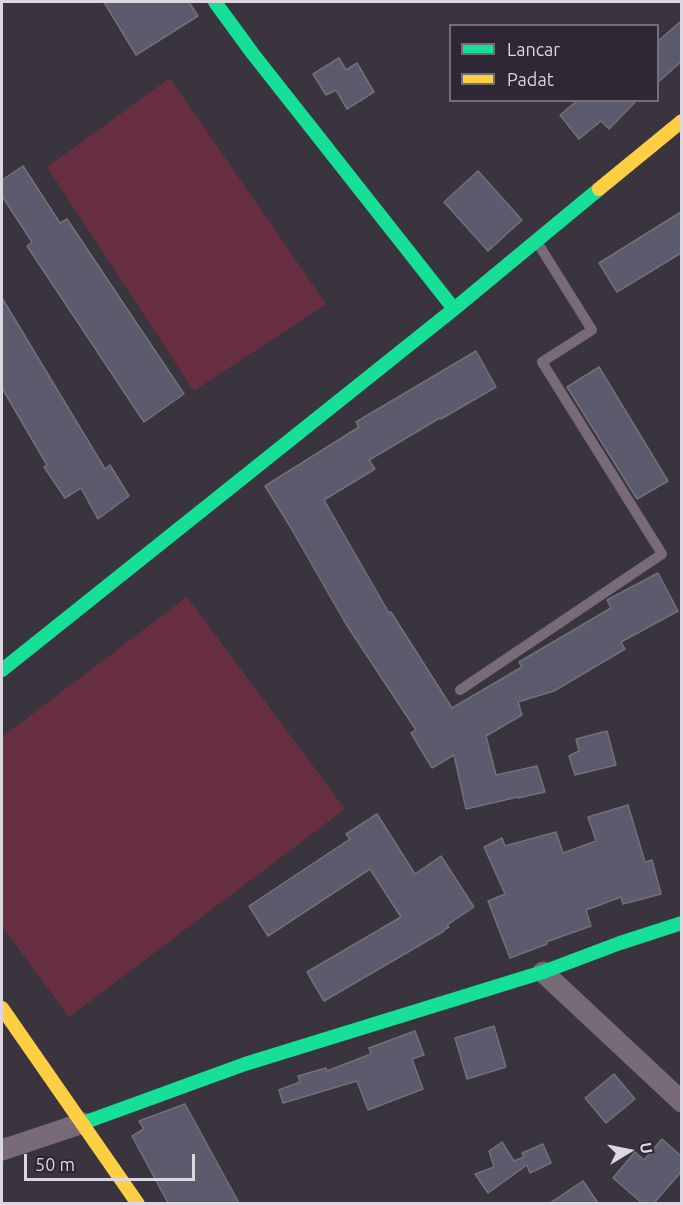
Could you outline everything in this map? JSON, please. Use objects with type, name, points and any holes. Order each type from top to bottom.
[{"type":"street","points":[[215,2],[253,54],[454,309]]},
{"type":"street","points":[[2,670],[454,309],[681,121]]},
{"type":"street","points":[[2,1150],[245,1064],[543,972],[681,923]]},
{"type":"street","points":[[543,972],[681,1102]]},
{"type":"street","points":[[2,1008],[138,1203]]},
{"type":"lane","points":[[460,690],[662,554],[542,362],[592,330],[536,241]]},
{"type":"shaded area","points":[[170,78],[326,304],[194,391],[47,167]]},
{"type":"shaded area","points":[[187,597],[345,809],[69,1017],[2,926],[2,737]]},
{"type":"building","points":[[104,2],[189,2],[198,16],[136,55]]},
{"type":"building","points":[[681,21],[681,62],[659,81],[659,40]]},
{"type":"building","points":[[339,58],[346,70],[357,63],[374,92],[347,109],[336,90],[326,95],[313,74]]},
{"type":"building","points":[[576,102],[635,102],[609,129],[601,121],[579,139],[560,115]]},
{"type":"building","points":[[23,166],[60,223],[67,219],[184,394],[144,422],[27,246],[32,242],[2,196],[2,180]]},
{"type":"building","points":[[478,171],[522,220],[488,251],[444,202]]},
{"type":"building","points":[[681,212],[681,253],[617,292],[599,263]]},
{"type":"building","points":[[2,298],[105,469],[110,465],[129,496],[98,519],[81,488],[65,498],[44,467],[47,465],[2,388]]},
{"type":"building","points":[[476,351],[496,387],[369,460],[375,469],[324,500],[389,613],[391,612],[452,708],[522,667],[519,662],[611,608],[607,600],[658,573],[678,611],[621,642],[625,649],[554,691],[518,702],[522,715],[486,736],[496,775],[537,766],[545,792],[466,809],[454,755],[432,768],[411,733],[416,730],[346,624],[265,486],[359,427],[356,422]]},
{"type":"building","points":[[599,367],[668,481],[637,499],[567,387]]},
{"type":"building","points":[[607,731],[616,765],[575,775],[569,756],[579,751],[576,739]]},
{"type":"building","points":[[628,805],[645,862],[652,860],[661,894],[623,904],[621,897],[586,910],[591,926],[510,958],[488,901],[505,894],[484,847],[502,838],[505,846],[556,832],[563,853],[596,841],[588,817]]},
{"type":"building","points":[[377,814],[415,874],[441,856],[474,907],[447,925],[449,927],[444,931],[324,1001],[307,972],[401,917],[370,869],[268,936],[249,906],[350,839],[346,834]]},
{"type":"building","points":[[494,1026],[506,1067],[467,1079],[455,1038]]},
{"type":"building","points":[[415,1031],[424,1055],[412,1059],[423,1089],[368,1110],[357,1081],[283,1103],[279,1090],[300,1082],[298,1076],[326,1068],[327,1071],[371,1054],[369,1048]]},
{"type":"building","points":[[614,1074],[635,1099],[606,1123],[585,1098]]},
{"type":"building","points":[[185,1104],[239,1203],[168,1203],[132,1136],[144,1129],[139,1121]]},
{"type":"building","points":[[662,1139],[681,1156],[681,1172],[654,1203],[642,1203],[613,1178],[635,1152],[644,1160]]},
{"type":"building","points":[[502,1142],[514,1161],[524,1157],[522,1153],[543,1144],[551,1163],[530,1173],[527,1165],[488,1193],[475,1174],[494,1167],[489,1151]]},
{"type":"building","points":[[583,1181],[598,1203],[550,1203]]},
{"type":"traffic: fast","points":[[215,2],[253,54],[454,309]]},
{"type":"traffic: fast","points":[[2,670],[454,309],[599,189]]},
{"type":"traffic: fast","points":[[83,1123],[245,1064],[543,972],[682,923]]},
{"type":"traffic: slow","points":[[599,189],[682,121]]},
{"type":"traffic: slow","points":[[2,1008],[138,1204]]}]
